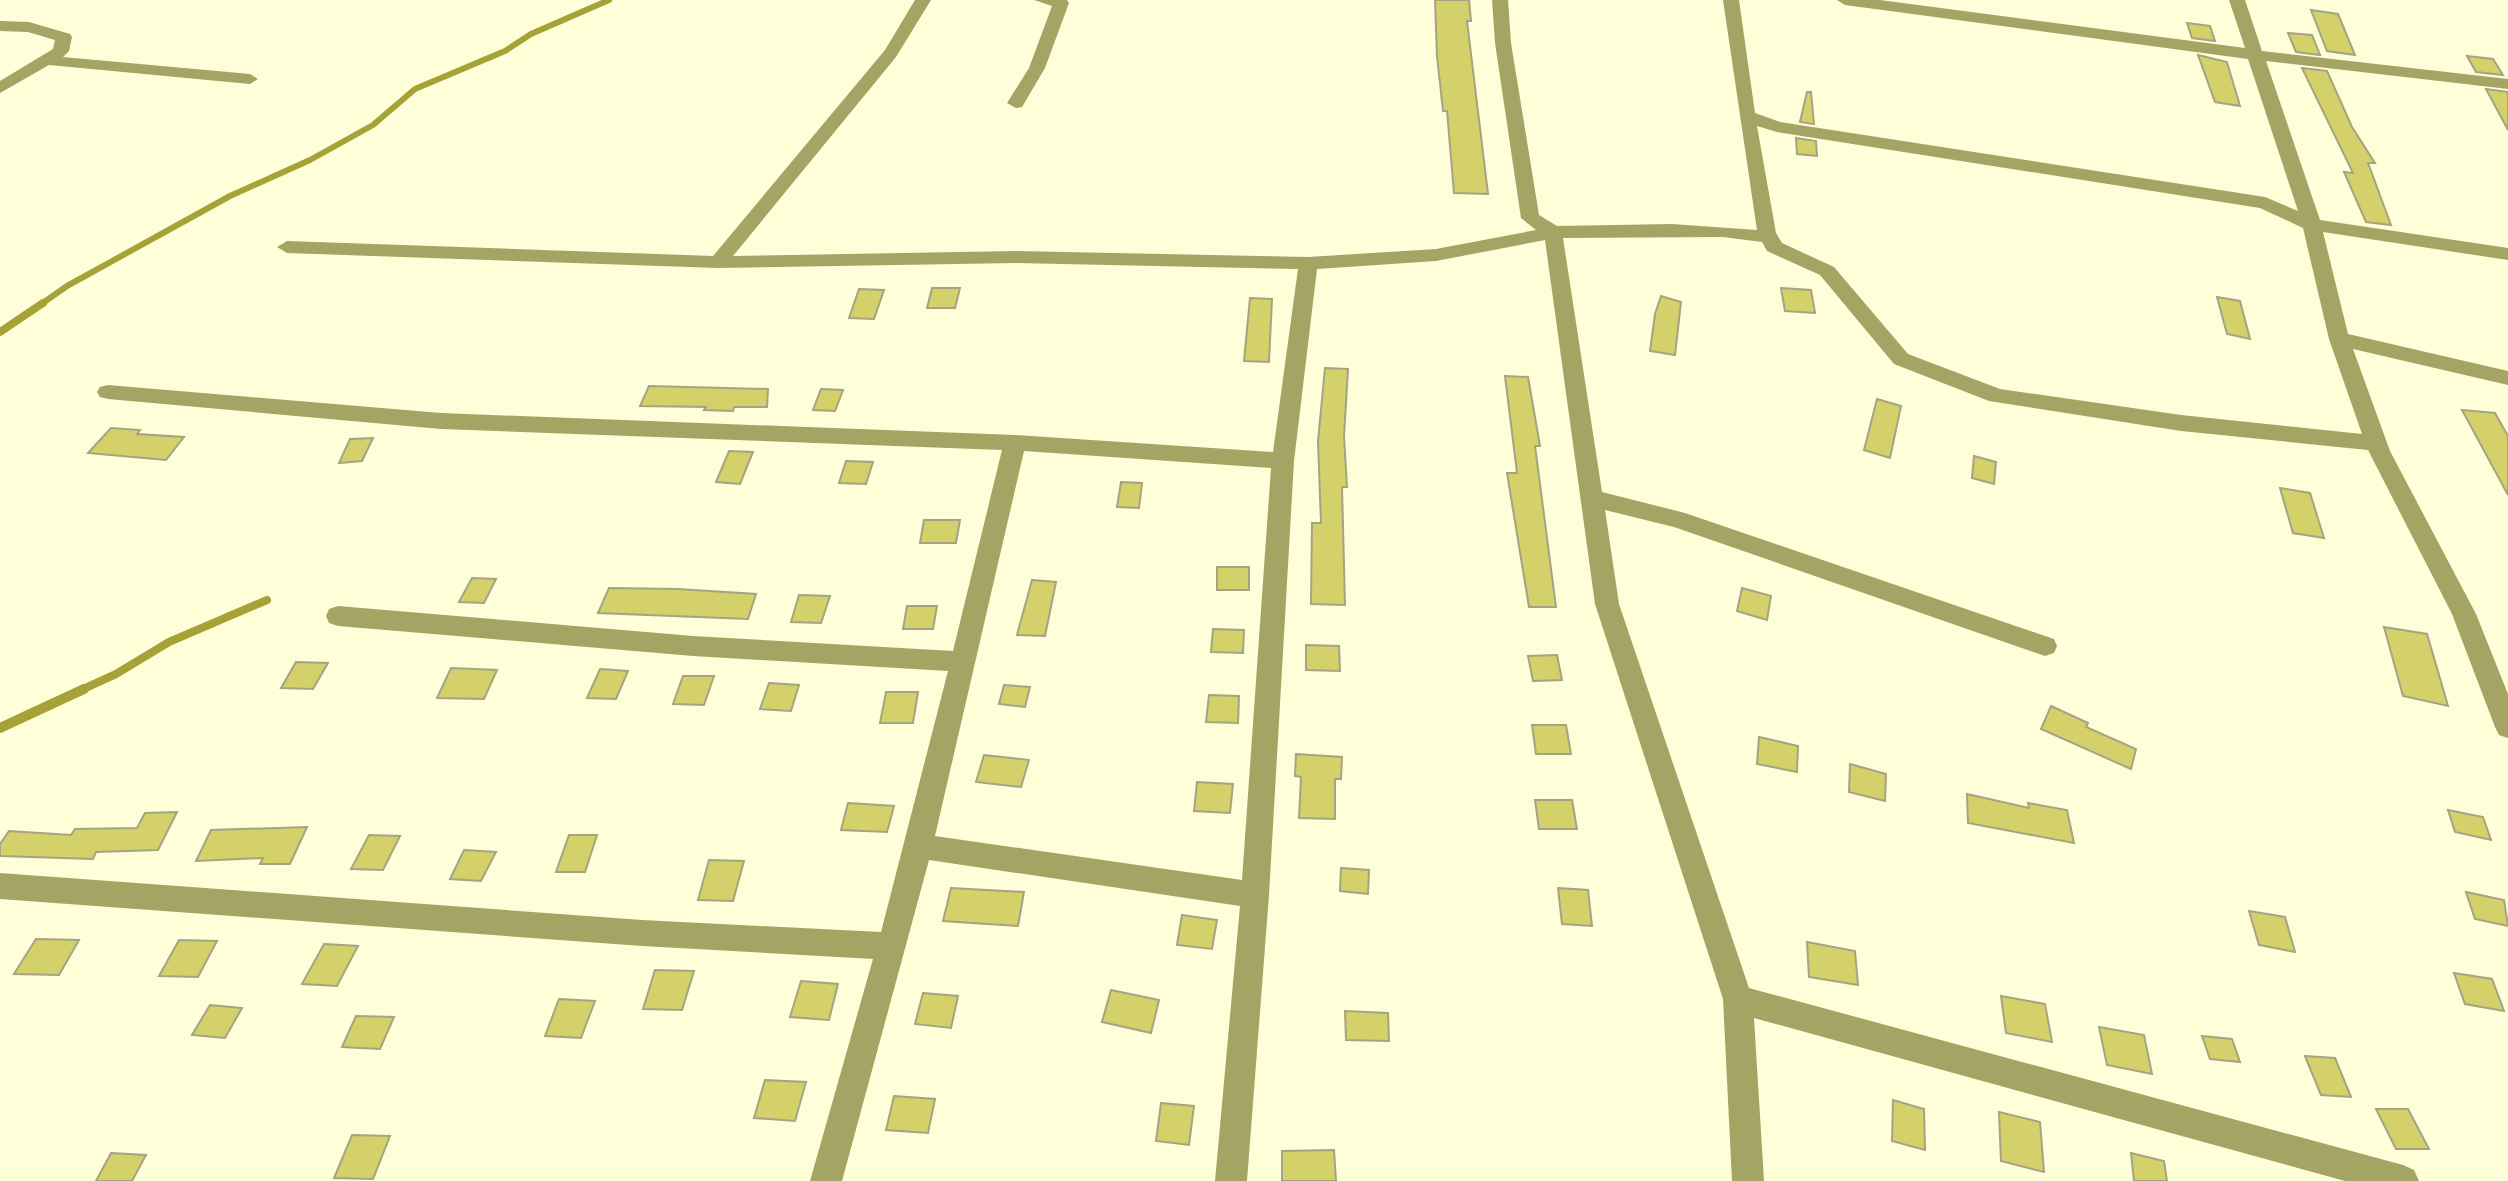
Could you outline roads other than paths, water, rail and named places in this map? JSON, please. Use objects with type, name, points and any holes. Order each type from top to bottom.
[{"type":"street","points":[[718,262],[822,133],[876,73],[914,21],[923,0]]},
{"type":"street","points":[[1016,103],[1037,68],[1061,3],[1042,0]]},
{"type":"street","points":[[1500,0],[1503,43],[1530,218],[1553,232]]},
{"type":"street","points":[[1731,0],[1747,116],[1769,237],[1774,247],[1827,271],[1901,359],[1997,396],[2181,423],[2376,443]]},
{"type":"street","points":[[1845,0],[2257,55],[2508,84]]},
{"type":"street","points":[[2237,0],[2312,225],[2339,339],[2376,443],[2464,614],[2508,727]]},
{"type":"street","points":[[0,26],[29,27],[64,37],[61,51],[0,88]]},
{"type":"street","points":[[45,60],[250,79]]},
{"type":"street","points":[[1747,116],[1777,127],[2265,203],[2312,225],[2508,254]]},
{"type":"street","points":[[287,247],[718,262],[1016,257],[1308,263],[1436,255],[1553,232],[1723,231],[1769,237]]},
{"type":"street","points":[[1553,232],[1607,604],[1738,999],[1748,1181]]},
{"type":"street","points":[[1231,1181],[1255,895],[1283,461],[1308,263]]},
{"type":"street","points":[[2339,339],[2508,378]]},
{"type":"street","points":[[108,392],[441,421],[1015,443],[1283,461]]},
{"type":"street","points":[[826,1181],[919,846],[1015,443]]},
{"type":"street","points":[[1592,498],[1677,519],[2045,646]]},
{"type":"street","points":[[338,616],[693,646],[962,662]]},
{"type":"street","points":[[919,846],[1255,895]]},
{"type":"street","points":[[0,886],[642,933],[890,946]]},
{"type":"street","points":[[1738,999],[2403,1181]]},
{"type":"waterway","points":[[40,305],[67,286],[230,196],[310,160],[373,125],[415,89],[505,51],[531,34],[609,0]]},
{"type":"waterway","points":[[0,332],[43,303]]},
{"type":"waterway","points":[[79,691],[116,674],[169,642],[267,600]]},
{"type":"waterway","points":[[0,728],[84,689]]}]
